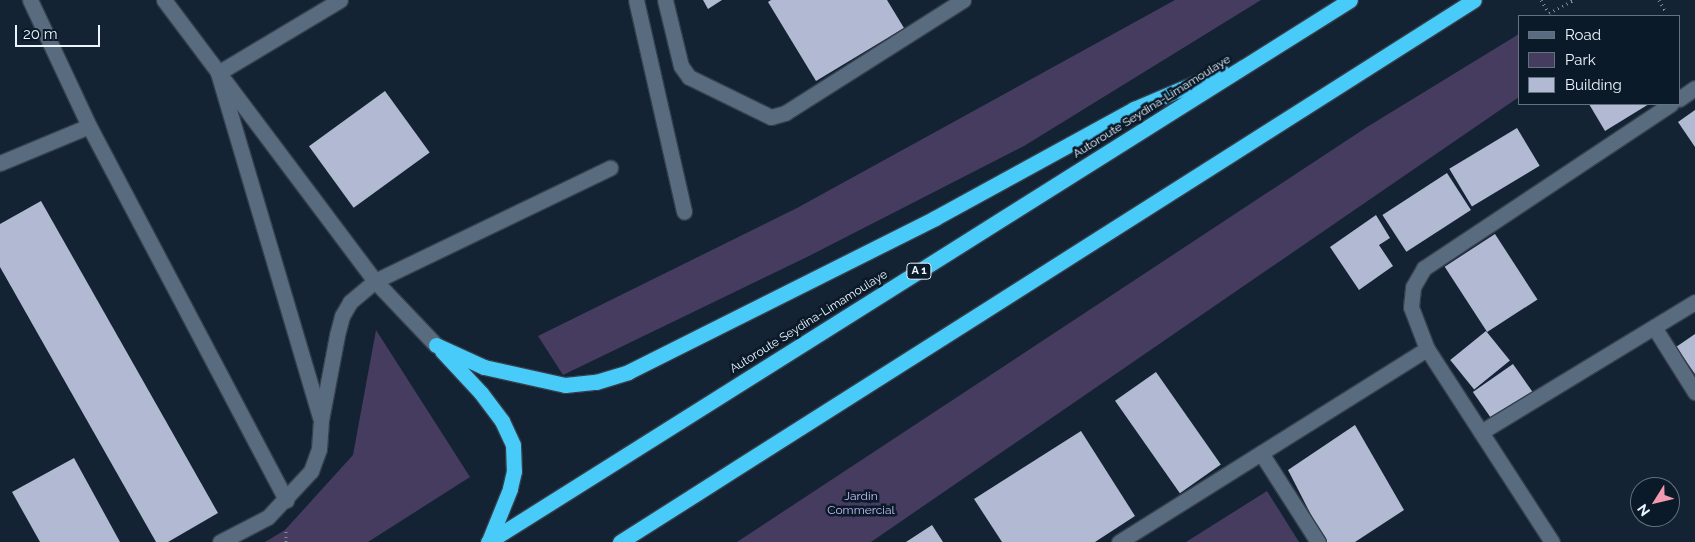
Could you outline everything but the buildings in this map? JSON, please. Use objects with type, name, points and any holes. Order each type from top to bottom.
[{"type":"highway","name":"Autoroute Seydina-Limamoulaye","points":[[489,542],[1350,0]]},
{"type":"highway","points":[[620,542],[1474,0]]},
{"type":"highway","points":[[436,345],[510,375],[565,385],[596,382],[628,372],[936,218],[1134,109],[1262,55]]},
{"type":"highway","points":[[436,345],[481,393],[502,421],[513,445],[514,471],[510,490],[489,542]]},
{"type":"street","points":[[30,0],[89,126],[286,500]]},
{"type":"street","points":[[164,0],[375,282],[436,345]]},
{"type":"street","points":[[218,73],[340,0]]},
{"type":"street","points":[[636,0],[684,212]]},
{"type":"street","points":[[665,0],[681,66],[689,77],[771,117],[785,114],[963,0]]},
{"type":"street","points":[[218,73],[321,420]]},
{"type":"street","points":[[1680,98],[1695,88]]},
{"type":"street","points":[[1552,542],[1427,349],[1411,307],[1413,287],[1424,268],[1669,105]]},
{"type":"street","points":[[0,162],[89,126]]},
{"type":"street","points":[[220,542],[268,517],[286,500],[311,471],[319,449],[321,420],[342,316],[350,302],[375,282],[610,168]]},
{"type":"street","points":[[1481,432],[1695,302]]},
{"type":"street","points":[[1654,327],[1695,392]]},
{"type":"street","points":[[1119,542],[1427,349]]},
{"type":"street","points":[[1261,453],[1318,542]]},
{"type":"path","points":[[1541,0],[1549,13],[1573,0]]},
{"type":"path","points":[[1659,0],[1666,12]]},
{"type":"green space","points":[[1175,0],[1261,0],[1024,146],[809,256],[563,375],[538,336],[797,208]]},
{"type":"green space","name":"Jardin Commercial","points":[[1518,35],[1518,98],[871,542],[737,542],[1367,127]]},
{"type":"green space","points":[[376,330],[470,477],[368,542],[265,542],[285,530],[353,455]]},
{"type":"green space","points":[[1267,491],[1299,542],[1186,542]]}]
